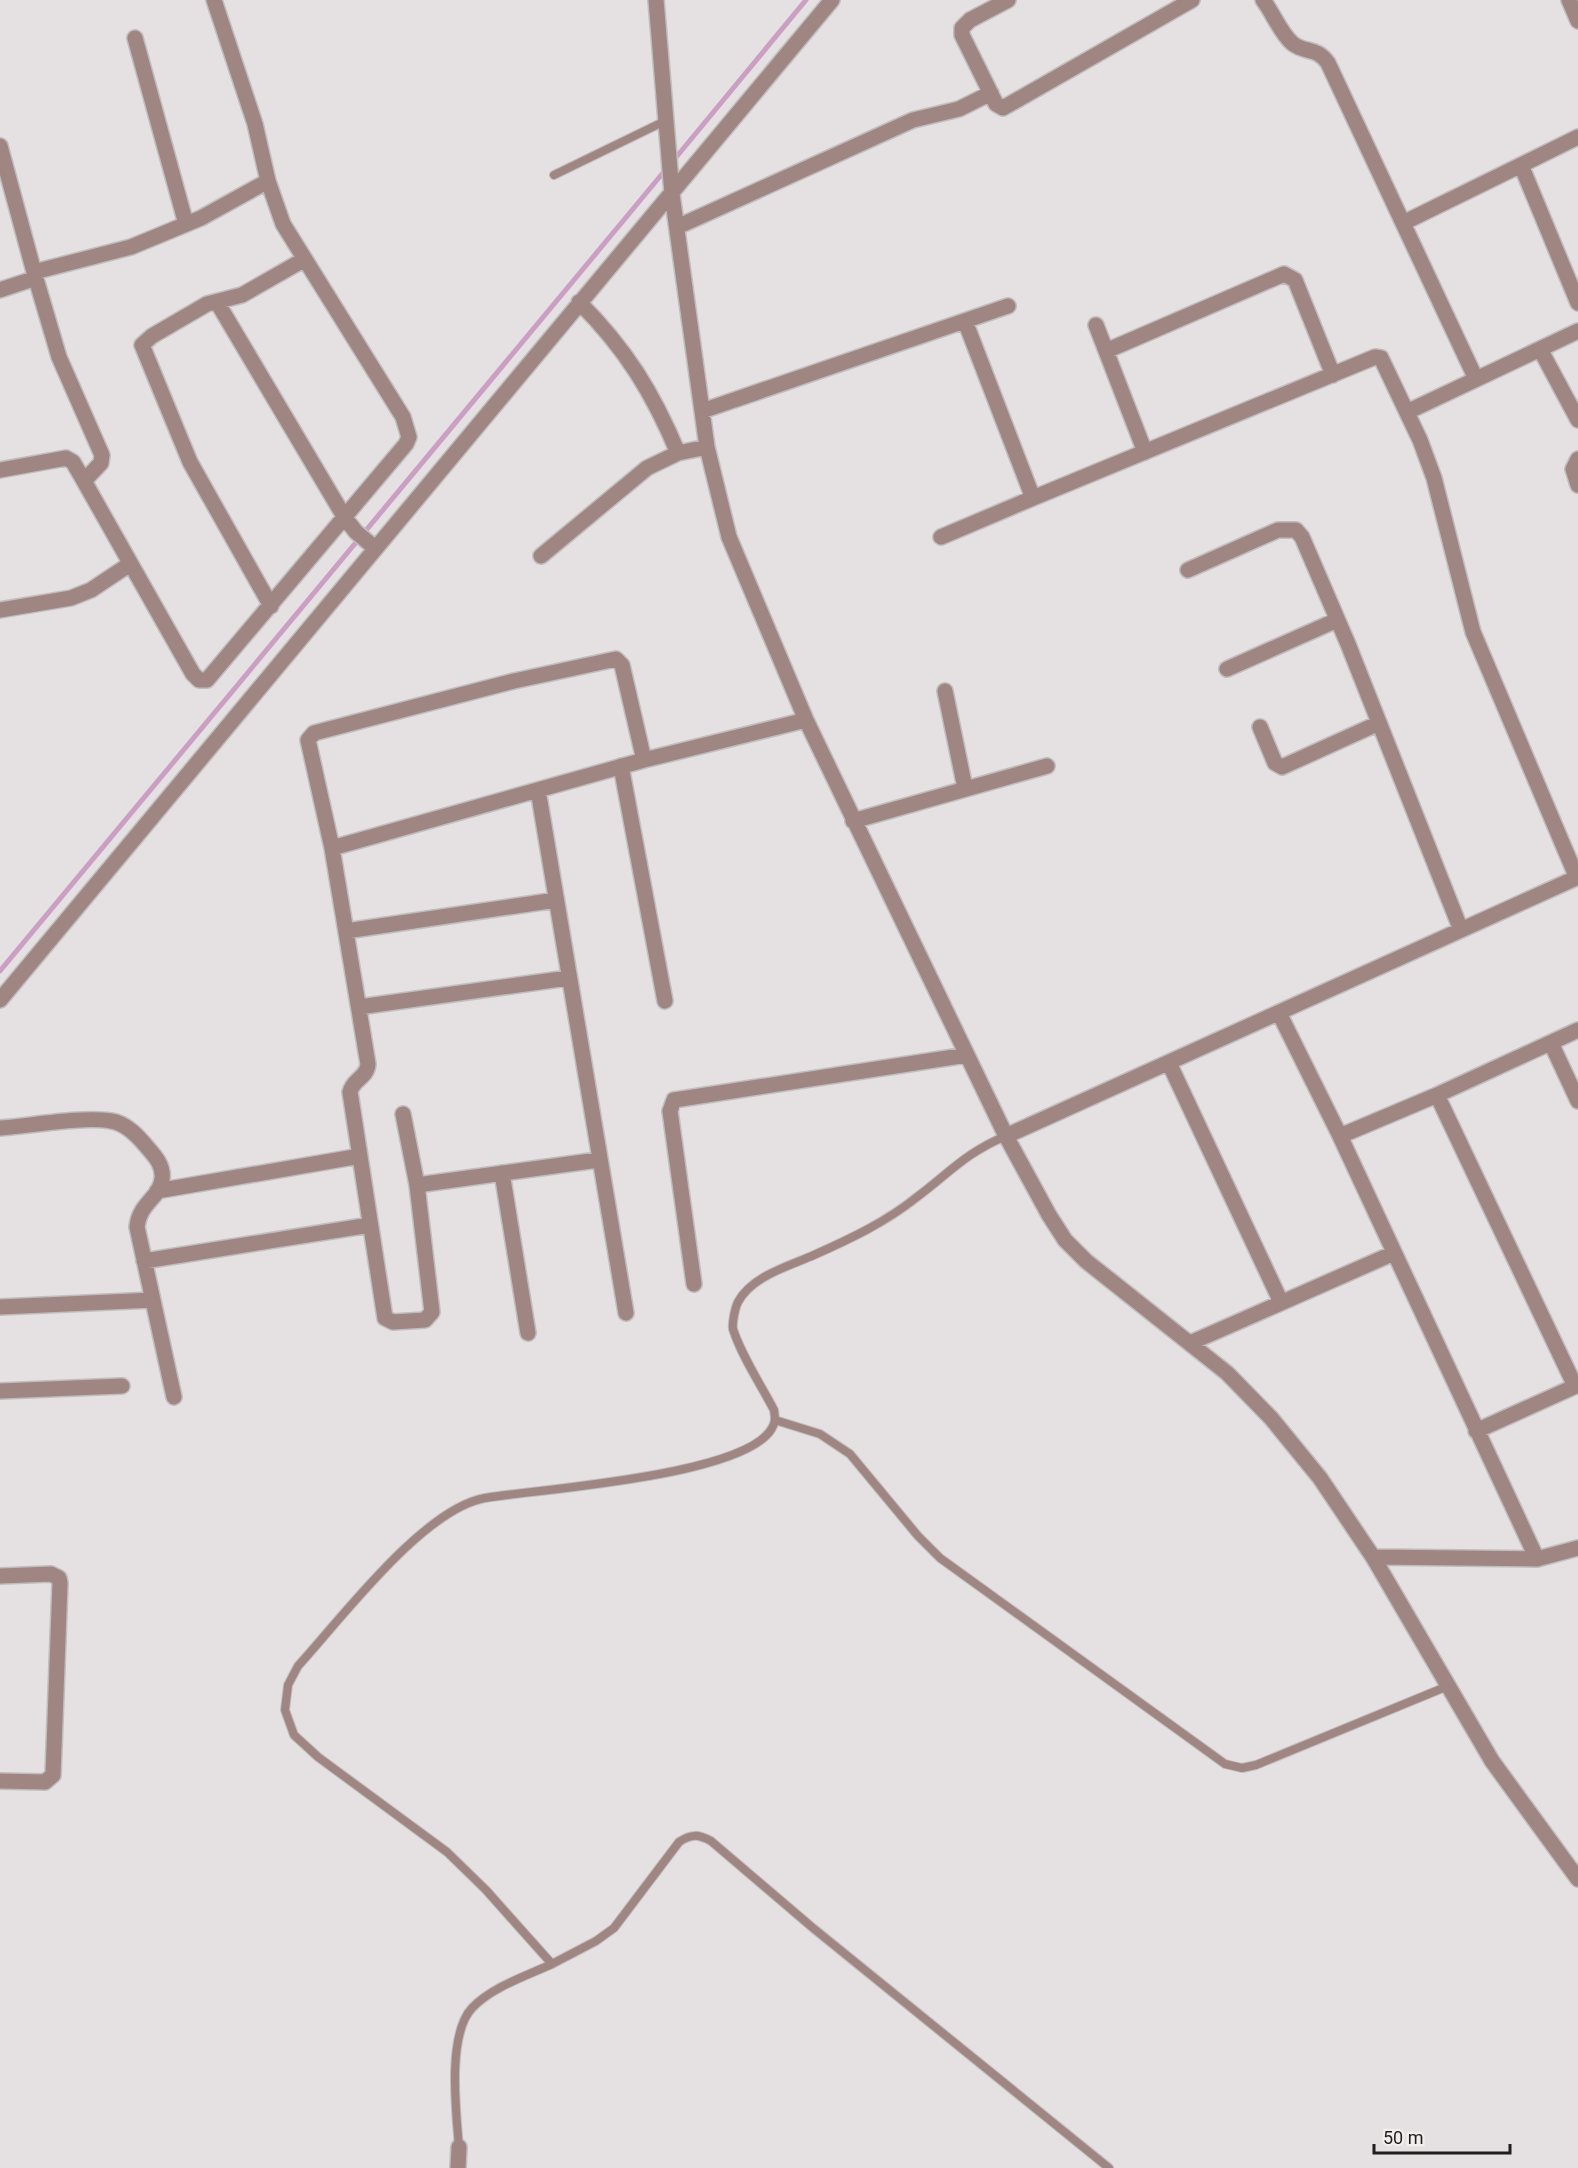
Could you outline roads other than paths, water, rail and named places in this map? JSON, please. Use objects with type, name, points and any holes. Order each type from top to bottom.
[{"type":"street","points":[[0,470],[66,458],[73,462],[193,674],[199,680],[212,677],[406,444],[407,428],[283,224],[268,181],[255,124],[214,0]]},
{"type":"street","points":[[656,0],[672,188],[702,411],[707,447],[729,537],[806,720],[1006,1136],[1065,1240],[1086,1261],[1227,1373],[1271,1418],[1320,1478],[1373,1557],[1492,1761],[1578,1880]]},
{"type":"street","points":[[0,1000],[365,540],[579,302],[672,188],[832,0]]},
{"type":"street","points":[[1008,0],[970,20],[962,28],[962,35],[990,93],[999,106],[1008,106],[1192,0]]},
{"type":"street","points":[[1263,0],[1290,41],[1299,48],[1315,51],[1328,63],[1476,379]]},
{"type":"street","points":[[135,38],[186,224]]},
{"type":"street","points":[[677,227],[913,120],[958,109],[990,93]]},
{"type":"street","points":[[1403,223],[1578,137]]},
{"type":"street","points":[[0,146],[59,357],[102,455],[101,463],[84,481]]},
{"type":"street","points":[[1521,165],[1578,303]]},
{"type":"street","points":[[0,290],[35,275],[131,247],[186,224],[268,181]]},
{"type":"street","points":[[271,606],[190,462],[142,345],[152,336],[207,304],[242,295],[305,259]]},
{"type":"street","points":[[1106,351],[1284,274],[1295,280],[1333,375]]},
{"type":"street","points":[[217,302],[345,518],[365,540]]},
{"type":"street","points":[[579,302],[606,329],[643,379],[659,408],[678,453]]},
{"type":"street","points":[[702,411],[1008,306]]},
{"type":"street","points":[[965,321],[1033,498]]},
{"type":"street","points":[[1096,325],[1146,452]]},
{"type":"street","points":[[1407,412],[1578,331]]},
{"type":"street","points":[[1540,349],[1578,420]]},
{"type":"street","points":[[941,537],[1375,357],[1382,358],[1407,412],[1437,489],[1473,632],[1577,878],[1006,1136]]},
{"type":"street","points":[[541,556],[647,468],[678,453],[707,447]]},
{"type":"street","points":[[1578,459],[1573,469],[1578,485]]},
{"type":"street","points":[[1188,570],[1278,530],[1296,530],[1302,537],[1461,930]]},
{"type":"street","points":[[0,610],[71,598],[91,590],[130,564]]},
{"type":"street","points":[[1227,669],[1337,620]]},
{"type":"street","points":[[403,1114],[417,1185],[432,1312],[426,1320],[393,1322],[385,1318],[350,1092],[353,1084],[367,1072],[368,1064],[332,848],[308,740],[314,733],[514,681],[616,659],[622,665],[644,760]]},
{"type":"street","points":[[945,691],[965,788]]},
{"type":"street","points":[[332,848],[621,766],[806,720]]},
{"type":"street","points":[[1260,727],[1275,763],[1282,767],[1379,723]]},
{"type":"street","points":[[621,766],[665,1001]]},
{"type":"street","points":[[853,821],[1047,766]]},
{"type":"street","points":[[538,790],[598,1160],[626,1314]]},
{"type":"street","points":[[346,931],[556,900]]},
{"type":"street","points":[[359,1007],[568,978]]},
{"type":"street","points":[[1279,1013],[1340,1136],[1537,1559]]},
{"type":"street","points":[[1340,1136],[1437,1095],[1578,1030]]},
{"type":"street","points":[[1551,1043],[1578,1101]]},
{"type":"street","points":[[694,1284],[670,1111],[674,1100],[967,1055]]},
{"type":"street","points":[[1169,1063],[1281,1302]]},
{"type":"street","points":[[1437,1095],[1577,1385],[1476,1431]]},
{"type":"street","points":[[0,1128],[112,1121],[138,1136],[156,1157],[162,1170],[162,1182],[138,1215],[137,1227],[174,1397]]},
{"type":"street","points":[[157,1191],[360,1156]]},
{"type":"street","points":[[417,1185],[598,1160]]},
{"type":"street","points":[[501,1173],[528,1333]]},
{"type":"street","points":[[144,1261],[370,1225]]},
{"type":"street","points":[[1190,1343],[1394,1253]]},
{"type":"street","points":[[0,1307],[153,1300]]},
{"type":"street","points":[[0,1391],[123,1386]]},
{"type":"street","points":[[1373,1557],[1537,1559],[1578,1548]]},
{"type":"street","points":[[0,1576],[51,1574],[59,1578],[60,1583],[53,1775],[45,1782],[0,1781]]},
{"type":"street","points":[[458,2168],[459,2147]]},
{"type":"lane","points":[[554,175],[666,128]]},
{"type":"lane","points":[[552,1964],[486,1890],[447,1852],[318,1757],[294,1735],[285,1710],[288,1685],[298,1666],[414,1538],[451,1512],[482,1499],[656,1476],[728,1457],[763,1439],[772,1429],[775,1420],[774,1410],[732,1326],[737,1303],[751,1286],[771,1274],[848,1240],[885,1220],[965,1157],[981,1146],[1006,1136]]},
{"type":"lane","points":[[775,1420],[836,1442],[850,1454],[918,1536],[940,1558],[1225,1764],[1242,1768],[1256,1766],[1448,1686]]},
{"type":"lane","points":[[459,2147],[457,2052],[461,2025],[471,2009],[487,1996],[596,1941],[614,1928],[679,1842],[688,1836],[699,1835],[711,1841],[849,1958],[1109,2168]]},
{"type":"waterway","points":[[673,161],[806,0]]},
{"type":"waterway","points":[[0,971],[667,168]]}]
